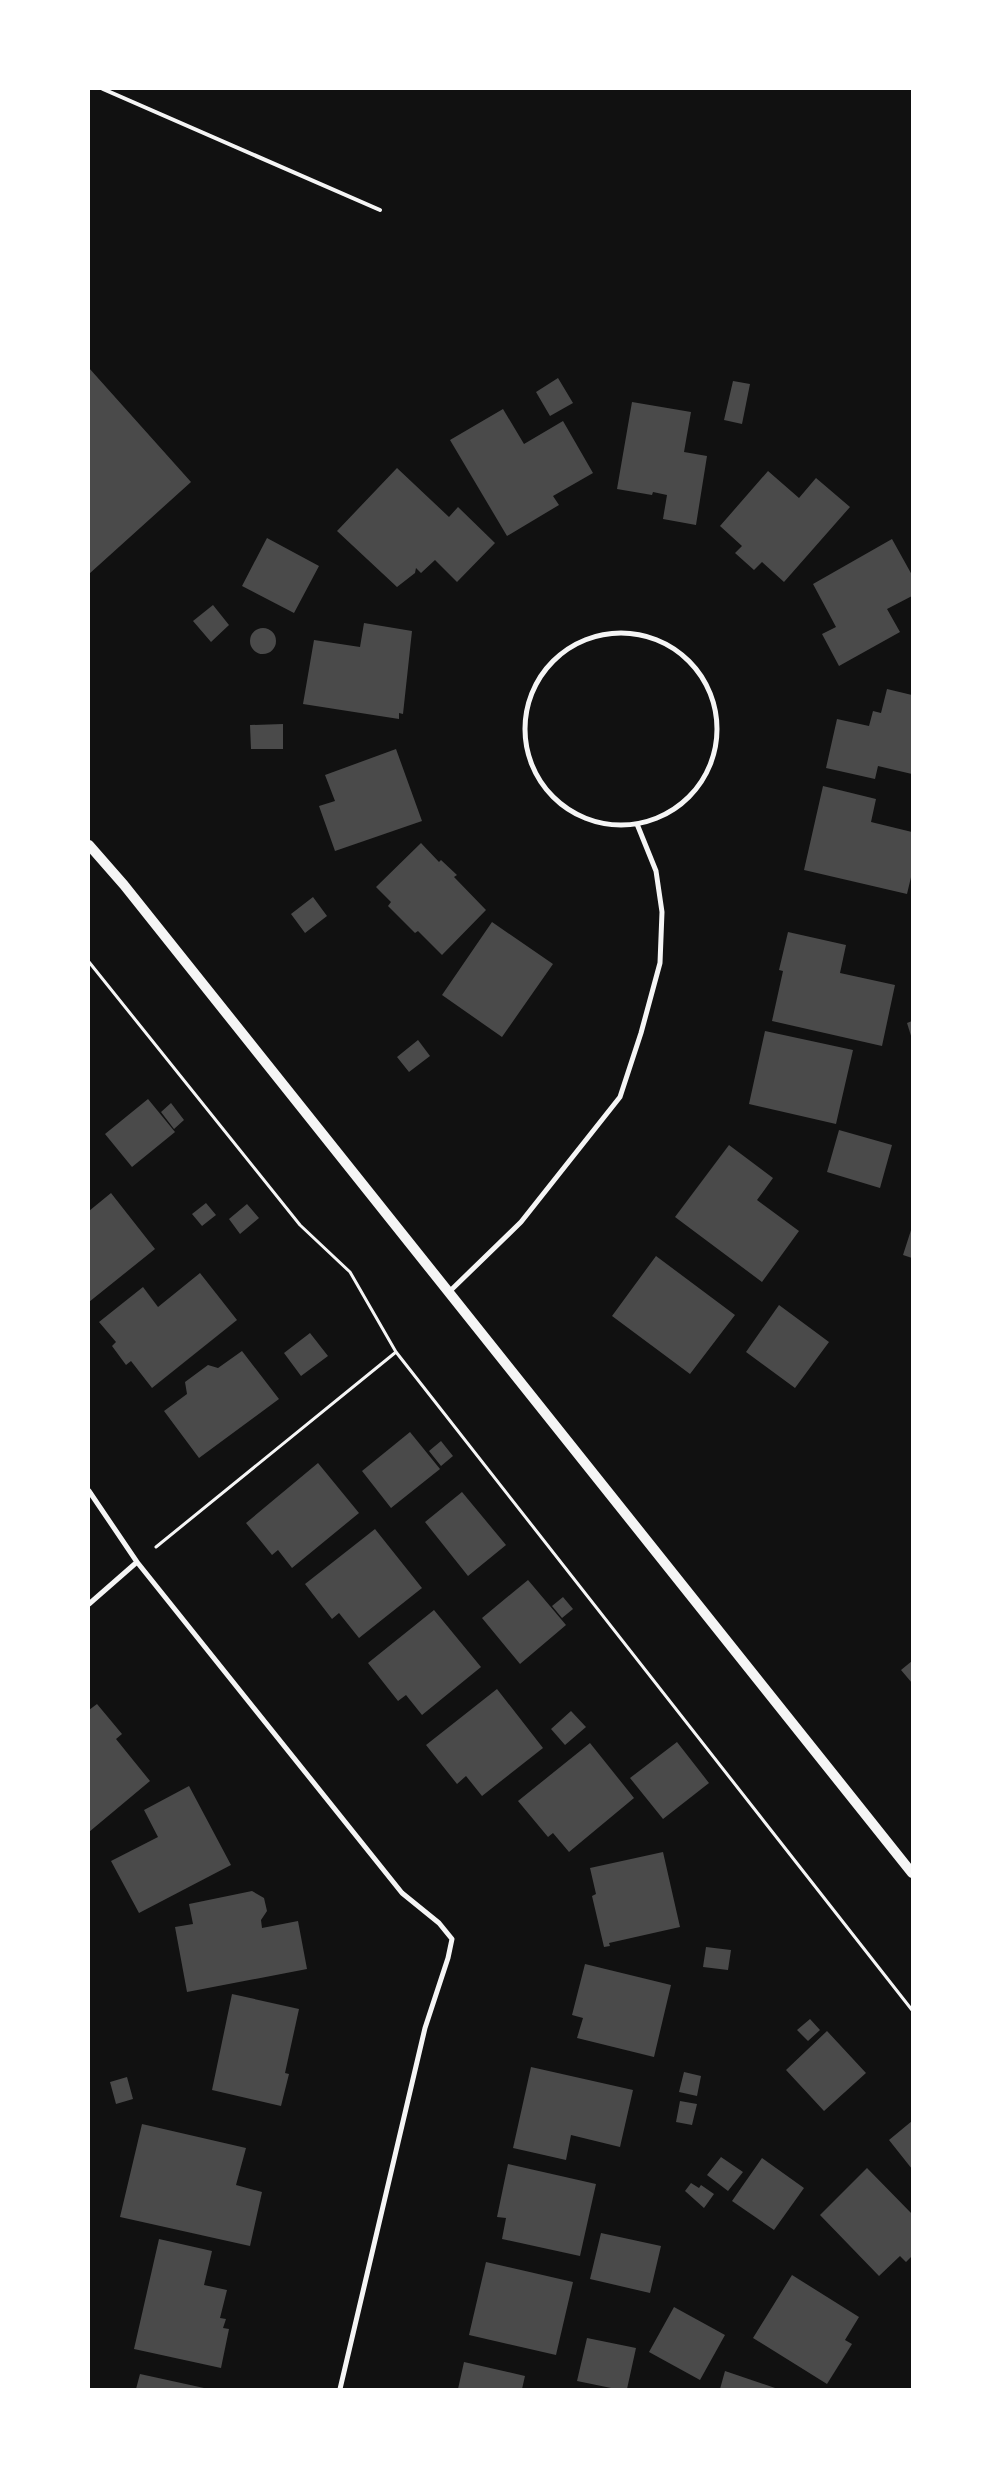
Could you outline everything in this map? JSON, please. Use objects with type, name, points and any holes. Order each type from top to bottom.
[{"type":"main road","points":[[89,845],[130,893],[912,1872]]},
{"type":"street","points":[[618,632],[650,636],[678,650],[701,674],[714,703],[717,727],[710,766],[692,794],[667,813],[637,824],[605,823],[576,814],[557,800],[551,795],[534,769],[526,739],[527,708],[539,679],[559,655],[586,639],[618,632]]},
{"type":"street","points":[[448,1293],[521,1222],[620,1097],[641,1032],[660,963],[662,912],[656,871],[637,824]]},
{"type":"street","points":[[89,1491],[137,1562],[402,1892],[439,1923],[452,1939],[448,1958],[425,2028],[340,2389]]},
{"type":"street","points":[[89,1604],[137,1562]]},
{"type":"lane","points":[[103,89],[380,210]]},
{"type":"path","points":[[89,962],[300,1225],[350,1272],[396,1352],[912,2010]]},
{"type":"path","points":[[137,1562],[396,1352]]},
{"type":"building","points":[[89,368],[191,482],[89,574]]},
{"type":"building","points":[[558,378],[573,403],[550,416],[536,392]]},
{"type":"building","points":[[733,381],[750,384],[742,424],[724,420]]},
{"type":"building","points":[[632,402],[691,412],[684,452],[707,456],[696,525],[663,519],[667,495],[653,492],[652,495],[617,489]]},
{"type":"building","points":[[503,409],[524,444],[563,421],[593,473],[553,496],[559,505],[507,536],[450,440]]},
{"type":"building","points":[[397,468],[449,517],[458,507],[495,543],[457,582],[435,560],[421,573],[416,568],[415,573],[397,587],[337,531]]},
{"type":"building","points":[[768,471],[799,498],[816,478],[850,507],[784,582],[762,562],[754,570],[735,553],[742,546],[720,526]]},
{"type":"building","points":[[267,538],[319,566],[294,613],[242,586]]},
{"type":"building","points":[[892,539],[912,575],[912,596],[887,609],[900,632],[839,666],[822,634],[836,627],[813,584]]},
{"type":"building","points":[[213,605],[229,625],[211,642],[193,621]]},
{"type":"building","points":[[364,623],[412,631],[403,714],[399,713],[399,719],[303,704],[314,640],[360,647]]},
{"type":"building","points":[[263,628],[272,632],[276,641],[272,650],[263,654],[254,650],[250,641],[254,632]]},
{"type":"building","points":[[887,689],[912,695],[912,774],[878,766],[875,779],[826,768],[837,719],[869,726],[873,711],[881,713]]},
{"type":"building","points":[[283,724],[283,749],[251,749],[250,725]]},
{"type":"building","points":[[396,749],[422,821],[335,851],[319,806],[335,801],[325,775]]},
{"type":"building","points":[[823,786],[876,799],[871,822],[912,832],[912,873],[907,894],[804,870]]},
{"type":"building","points":[[421,843],[439,862],[441,860],[457,875],[454,877],[486,910],[442,955],[418,931],[415,933],[388,906],[391,902],[376,887]]},
{"type":"building","points":[[313,897],[327,916],[305,933],[291,914]]},
{"type":"building","points":[[492,922],[553,964],[502,1037],[442,995]]},
{"type":"building","points":[[788,932],[846,945],[840,973],[895,985],[882,1046],[772,1021],[783,971],[779,970]]},
{"type":"building","points":[[912,1021],[912,1039],[907,1023]]},
{"type":"building","points":[[765,1031],[853,1050],[836,1124],[749,1104]]},
{"type":"building","points":[[418,1040],[430,1056],[409,1072],[397,1057]]},
{"type":"building","points":[[148,1099],[175,1132],[132,1167],[105,1134]]},
{"type":"building","points":[[171,1103],[184,1120],[174,1129],[161,1112]]},
{"type":"building","points":[[839,1130],[892,1145],[880,1188],[827,1172]]},
{"type":"building","points":[[729,1145],[773,1178],[757,1200],[799,1231],[762,1282],[675,1217]]},
{"type":"building","points":[[111,1193],[155,1249],[89,1302],[89,1211]]},
{"type":"building","points":[[206,1203],[216,1215],[202,1226],[192,1214]]},
{"type":"building","points":[[247,1204],[259,1218],[240,1234],[229,1219]]},
{"type":"building","points":[[912,1227],[912,1258],[903,1255]]},
{"type":"building","points":[[656,1256],[735,1315],[690,1374],[612,1316]]},
{"type":"building","points":[[200,1273],[237,1320],[152,1388],[131,1361],[126,1365],[112,1346],[116,1342],[99,1322],[143,1287],[158,1307]]},
{"type":"building","points":[[779,1305],[829,1342],[795,1388],[746,1352]]},
{"type":"building","points":[[310,1333],[328,1356],[301,1376],[284,1353]]},
{"type":"building","points":[[242,1351],[279,1399],[199,1458],[164,1411],[187,1394],[185,1382],[208,1365],[218,1368]]},
{"type":"building","points":[[410,1432],[440,1469],[391,1508],[362,1471]]},
{"type":"building","points":[[441,1441],[453,1456],[441,1466],[429,1451]]},
{"type":"building","points":[[318,1463],[359,1513],[292,1568],[278,1550],[272,1555],[246,1523]]},
{"type":"building","points":[[462,1492],[506,1545],[468,1576],[425,1522]]},
{"type":"building","points":[[375,1529],[422,1588],[359,1638],[339,1613],[332,1619],[305,1584]]},
{"type":"building","points":[[528,1580],[566,1625],[520,1664],[482,1618]]},
{"type":"building","points":[[563,1597],[573,1609],[562,1618],[552,1606]]},
{"type":"building","points":[[434,1610],[481,1667],[422,1715],[406,1695],[398,1701],[368,1663]]},
{"type":"building","points":[[912,1661],[912,1683],[901,1670]]},
{"type":"building","points":[[497,1689],[543,1748],[482,1796],[466,1776],[457,1784],[426,1745]]},
{"type":"building","points":[[97,1704],[122,1734],[116,1739],[150,1781],[89,1832],[89,1710]]},
{"type":"building","points":[[571,1711],[586,1727],[565,1745],[551,1729]]},
{"type":"building","points":[[677,1742],[709,1783],[663,1819],[630,1778]]},
{"type":"building","points":[[590,1743],[634,1798],[569,1852],[553,1833],[548,1837],[518,1801]]},
{"type":"building","points":[[189,1786],[231,1865],[139,1913],[111,1861],[158,1837],[144,1810]]},
{"type":"building","points":[[663,1852],[680,1927],[609,1943],[610,1946],[604,1947],[592,1896],[596,1894],[590,1868]]},
{"type":"building","points":[[252,1891],[264,1898],[267,1911],[261,1920],[262,1928],[298,1921],[307,1969],[187,1992],[175,1927],[193,1924],[189,1904]]},
{"type":"building","points":[[706,1947],[731,1950],[728,1970],[703,1967]]},
{"type":"building","points":[[585,1964],[671,1985],[654,2057],[577,2038],[583,2018],[572,2015]]},
{"type":"building","points":[[232,1994],[299,2009],[285,2073],[289,2074],[281,2106],[212,2090]]},
{"type":"building","points":[[810,2019],[820,2030],[808,2041],[797,2030]]},
{"type":"building","points":[[827,2031],[866,2073],[824,2111],[786,2070]]},
{"type":"building","points":[[531,2067],[633,2090],[620,2147],[571,2135],[566,2160],[513,2148]]},
{"type":"building","points":[[684,2072],[701,2076],[697,2096],[679,2092]]},
{"type":"building","points":[[127,2077],[133,2099],[116,2104],[110,2082]]},
{"type":"building","points":[[680,2101],[697,2104],[692,2125],[676,2122]]},
{"type":"building","points":[[912,2121],[912,2169],[889,2140]]},
{"type":"building","points":[[142,2124],[246,2148],[236,2185],[262,2192],[250,2246],[120,2217]]},
{"type":"building","points":[[721,2157],[743,2172],[728,2191],[707,2175]]},
{"type":"building","points":[[762,2158],[804,2188],[774,2230],[732,2201]]},
{"type":"building","points":[[508,2164],[596,2184],[580,2256],[502,2239],[506,2218],[497,2217]]},
{"type":"building","points":[[867,2168],[912,2214],[912,2256],[906,2262],[900,2256],[879,2276],[820,2215]]},
{"type":"building","points":[[691,2183],[699,2188],[701,2185],[714,2194],[704,2208],[685,2191]]},
{"type":"building","points":[[601,2233],[661,2246],[650,2293],[590,2279]]},
{"type":"building","points":[[159,2239],[212,2251],[204,2285],[227,2290],[220,2318],[226,2319],[223,2328],[229,2329],[221,2368],[134,2349]]},
{"type":"building","points":[[486,2262],[573,2282],[556,2355],[469,2335]]},
{"type":"building","points":[[792,2275],[859,2317],[845,2340],[852,2344],[827,2384],[753,2338]]},
{"type":"building","points":[[674,2307],[725,2335],[700,2380],[649,2352]]},
{"type":"building","points":[[587,2338],[636,2348],[627,2389],[616,2389],[577,2381]]},
{"type":"building","points":[[464,2362],[525,2376],[522,2389],[458,2389]]},
{"type":"building","points":[[725,2371],[778,2389],[720,2389]]},
{"type":"building","points":[[140,2374],[204,2388],[204,2389],[136,2389]]}]
